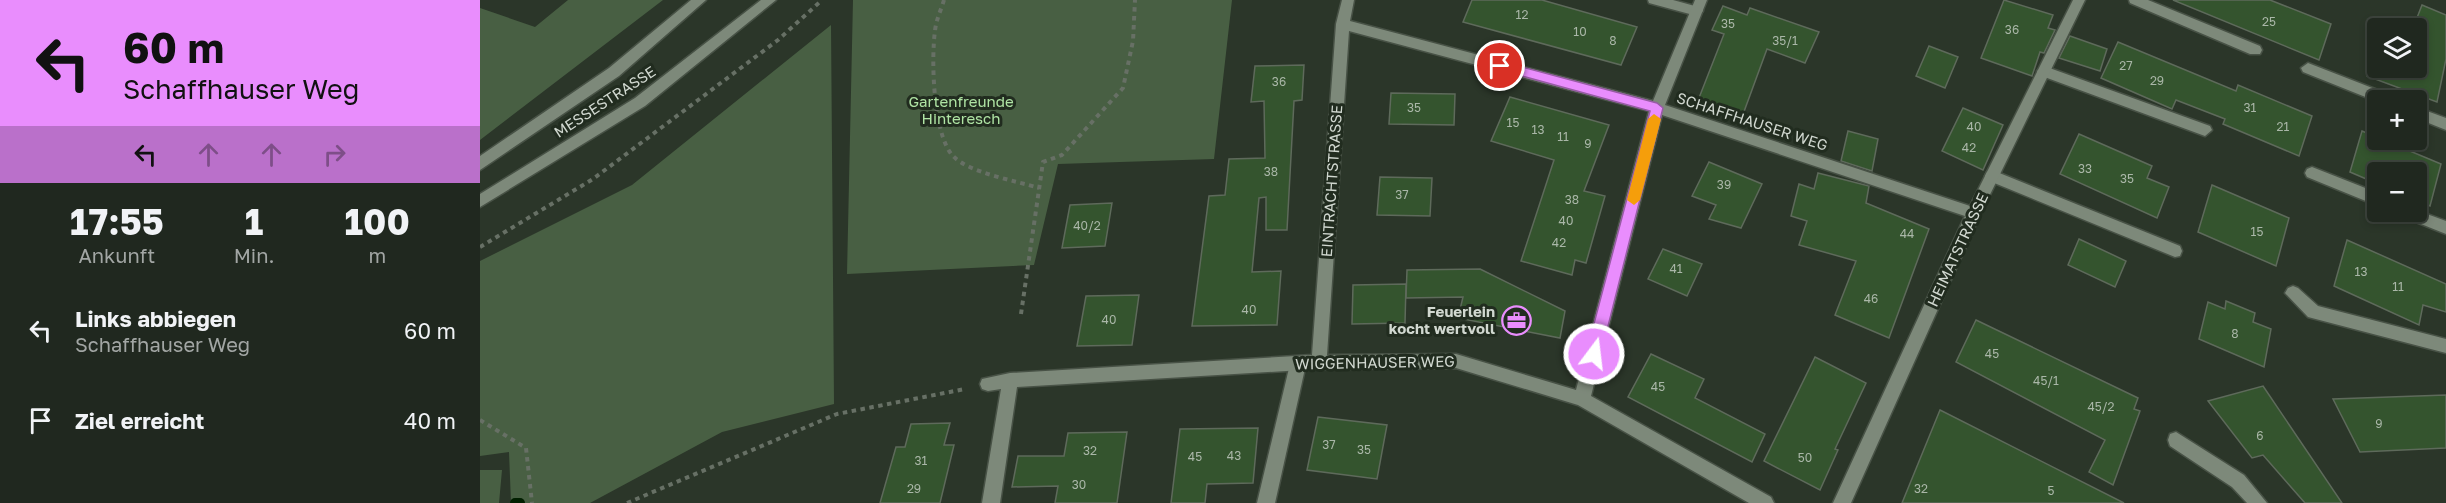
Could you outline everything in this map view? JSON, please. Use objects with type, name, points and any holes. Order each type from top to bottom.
[{"type":"street","name":"MESSESTRASSE","points":[[480,164],[614,72],[700,0]]},
{"type":"street","name":"MESSESTRASSE","points":[[480,201],[640,102],[770,0]]},
{"type":"street","name":"EINTRACHTSTRASSE","points":[[1319,362],[1343,24],[1348,0]]},
{"type":"street","points":[[1582,399],[1657,108],[1699,5],[1654,0]]},
{"type":"street","name":"HEIMATSTRASSE","points":[[1842,503],[1974,213],[2079,0]]},
{"type":"street","points":[[2135,0],[2255,50]]},
{"type":"street","name":"SCHAFFHAUSER WEG","points":[[1343,24],[1657,108],[1974,213]]},
{"type":"street","points":[[2308,68],[2367,92]]},
{"type":"street","points":[[2044,71],[2205,130]]},
{"type":"street","points":[[2427,116],[2446,124]]},
{"type":"street","points":[[2312,174],[2367,196]]},
{"type":"street","points":[[1992,176],[2175,251]]},
{"type":"street","points":[[2427,220],[2446,228]]},
{"type":"street","points":[[2293,293],[2313,312],[2446,346]]},
{"type":"street","name":"WIGGENHAUSER WEG","points":[[988,384],[1010,380],[1319,362],[1456,361],[1582,399],[1765,503]]},
{"type":"street","points":[[1266,503],[1298,364]]},
{"type":"street","points":[[991,503],[1010,380]]},
{"type":"street","points":[[2176,440],[2238,481],[2258,503]]},
{"type":"path","points":[[480,247],[593,179],[769,47],[822,0]]},
{"type":"path","points":[[944,0],[935,30],[933,65],[944,136],[953,156],[969,164],[1039,188]]},
{"type":"path","points":[[1021,314],[1043,162],[1062,155],[1123,88],[1133,41],[1135,0]]},
{"type":"path","points":[[627,503],[837,414],[988,384]]},
{"type":"path","points":[[480,420],[526,448],[532,503]]},
{"type":"green space","points":[[568,0],[663,0],[480,140],[480,8],[535,27]]},
{"type":"green space","name":"Gartenfreunde Hinteresch","points":[[853,0],[1232,0],[1214,159],[1058,164],[1034,265],[847,274]]},
{"type":"green space","points":[[831,25],[834,404],[722,432],[590,503],[511,503],[509,452],[480,456],[480,261],[632,185]]},
{"type":"green space","points":[[480,470],[502,470],[499,503],[480,503]]},
{"type":"building","points":[[1472,0],[1542,0],[1637,27],[1621,65],[1463,22]]},
{"type":"building","points":[[2004,0],[2053,15],[2048,28],[2055,30],[2044,53],[2040,52],[2032,76],[1981,58]]},
{"type":"building","points":[[2173,0],[2270,0],[2331,24],[2319,60]]},
{"type":"building","points":[[2422,5],[2446,15],[2446,59],[2437,102],[2427,98],[2427,90],[2405,90],[2372,78],[2427,78],[2427,18],[2417,18]]},
{"type":"building","points":[[1723,6],[1747,15],[1750,8],[1819,32],[1805,63],[1767,49],[1742,117],[1697,103],[1724,34],[1712,30]]},
{"type":"building","points":[[2070,36],[2107,49],[2100,71],[2059,58]]},
{"type":"building","points":[[2118,42],[2236,91],[2238,85],[2312,116],[2299,156],[2223,124],[2225,119],[2176,100],[2172,109],[2101,78]]},
{"type":"building","points":[[1929,46],[1958,57],[1945,88],[1916,76]]},
{"type":"building","points":[[1304,65],[1302,100],[1294,101],[1287,230],[1266,230],[1266,197],[1259,198],[1252,272],[1281,271],[1277,325],[1192,326],[1209,196],[1225,195],[1229,159],[1265,158],[1264,101],[1251,102],[1255,66]]},
{"type":"building","points":[[1391,93],[1455,94],[1454,125],[1389,124]]},
{"type":"building","points":[[1510,97],[1609,125],[1584,191],[1605,196],[1586,263],[1575,260],[1572,275],[1521,261],[1554,160],[1491,141]]},
{"type":"building","points":[[1963,108],[2003,125],[1983,170],[1942,151]]},
{"type":"building","points":[[1848,131],[1878,139],[1872,171],[1841,161]]},
{"type":"building","points":[[2362,131],[2367,133],[2367,150],[2407,150],[2441,164],[2430,206],[2427,205],[2427,162],[2367,162],[2367,179],[2350,172]]},
{"type":"building","points":[[2079,134],[2152,166],[2147,178],[2169,187],[2157,218],[2060,174]]},
{"type":"building","points":[[1709,162],[1762,184],[1741,228],[1709,219],[1716,205],[1692,196]]},
{"type":"building","points":[[1818,173],[1869,186],[1866,203],[1929,229],[1889,338],[1835,315],[1856,261],[1799,245],[1807,221],[1791,216],[1799,184],[1814,189]]},
{"type":"building","points":[[1380,177],[1432,178],[1430,216],[1377,215]]},
{"type":"building","points":[[2212,185],[2289,218],[2276,266],[2198,232]]},
{"type":"building","points":[[1112,203],[1105,246],[1062,248],[1070,205]]},
{"type":"building","points":[[2079,239],[2126,261],[2115,287],[2068,265]]},
{"type":"building","points":[[2347,240],[2446,284],[2446,312],[2423,305],[2419,325],[2334,286]]},
{"type":"building","points":[[1663,249],[1702,264],[1687,296],[1648,279]]},
{"type":"building","points":[[1480,269],[1565,311],[1560,338],[1458,318],[1463,297],[1406,298],[1407,270]]},
{"type":"building","points":[[1406,284],[1405,323],[1352,324],[1353,285]]},
{"type":"building","points":[[1139,295],[1132,345],[1077,346],[1086,296]]},
{"type":"building","points":[[2226,301],[2255,313],[2253,322],[2271,329],[2264,367],[2199,339],[2208,302],[2225,309]]},
{"type":"building","points":[[1976,320],[2138,398],[2134,409],[2140,411],[2113,485],[2089,472],[2105,440],[1956,362]]},
{"type":"building","points":[[1651,354],[1704,379],[1695,398],[1765,434],[1752,462],[1628,397]]},
{"type":"building","points":[[1815,357],[1866,383],[1835,449],[1838,450],[1820,490],[1764,461]]},
{"type":"building","points":[[2263,386],[2342,503],[2305,503],[2263,455],[2252,458],[2208,401]]},
{"type":"building","points":[[2446,395],[2446,448],[2360,452],[2333,399]]},
{"type":"building","points":[[1940,410],[2124,503],[1902,503]]},
{"type":"building","points":[[1318,417],[1387,425],[1377,479],[1307,470]]},
{"type":"building","points":[[950,423],[944,445],[954,445],[940,503],[880,503],[896,447],[905,447],[911,424]]},
{"type":"building","points":[[1258,428],[1253,483],[1207,484],[1205,503],[1171,503],[1180,429]]},
{"type":"building","points":[[1127,432],[1117,503],[1055,503],[1058,486],[1012,487],[1018,456],[1064,456],[1068,433]]},
{"type":"waterway","points":[[515,503],[520,503]]},
{"type":"slow traffic","points":[[1634,200],[1654,119]]},
{"type":"place","name":"Feuerlein kocht wertvoll","points":[[1516,321]]},
{"type":"route","points":[[1500,66],[1657,108],[1594,354]]}]
